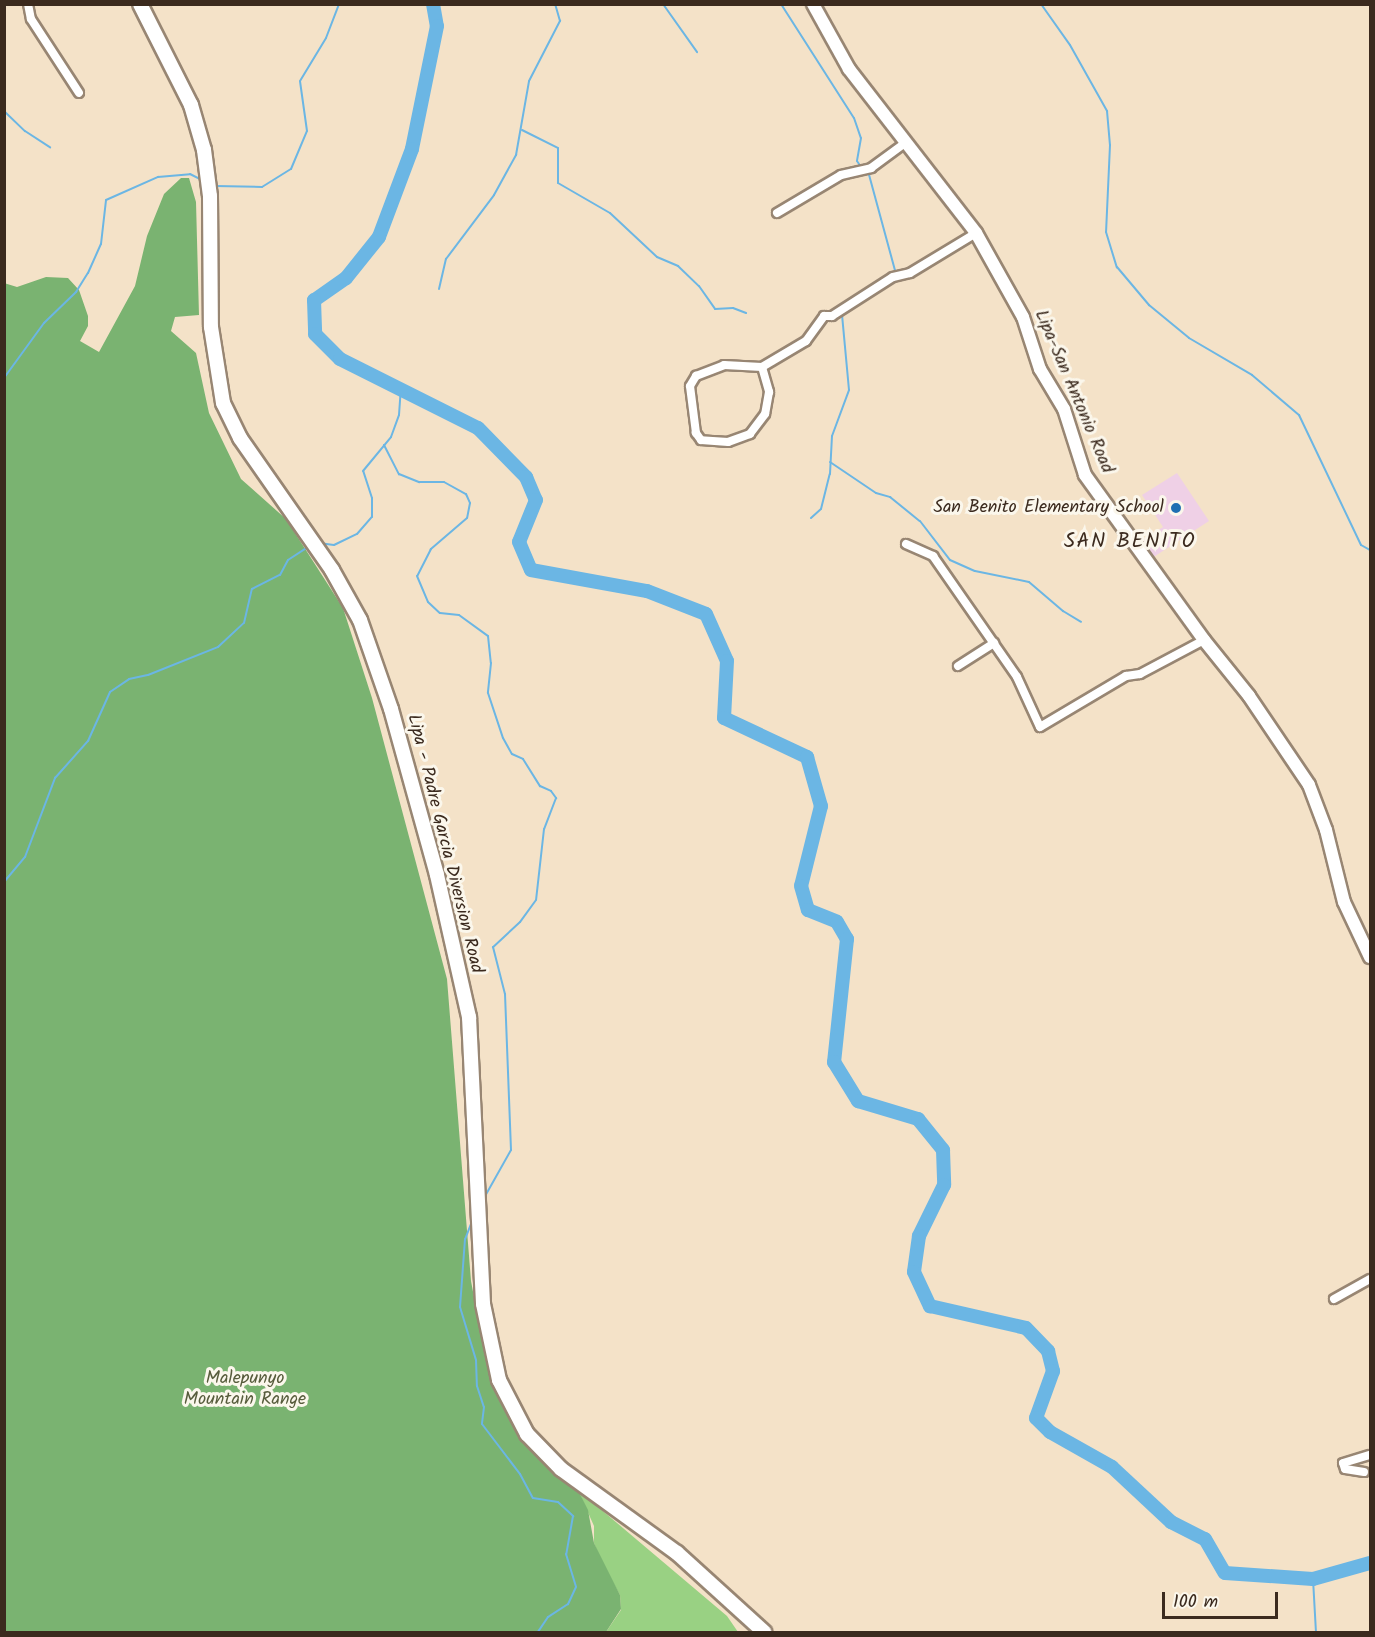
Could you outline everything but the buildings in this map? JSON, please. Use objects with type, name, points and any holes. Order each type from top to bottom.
[{"type":"main road","name":"Lipa - Padre Garcia Diversion Road","points":[[140,4],[191,105],[204,150],[210,196],[211,327],[223,403],[240,438],[332,570],[360,620],[388,699],[439,883],[470,1017],[483,1304],[494,1362],[507,1399],[527,1434],[561,1469],[677,1553],[764,1632]]},
{"type":"main road","name":"Lipa-San Antonio Road","points":[[813,4],[849,69],[976,233],[1023,317],[1040,369],[1064,409],[1085,475],[1204,640],[1249,696],[1309,785],[1326,830],[1344,902],[1371,957]]},
{"type":"street","points":[[28,4],[31,19],[79,93]]},
{"type":"street","points":[[777,213],[841,175],[871,168],[905,143]]},
{"type":"street","points":[[762,367],[769,392],[765,414],[750,434],[728,442],[701,440],[696,433],[690,386],[696,376],[724,365],[762,367],[806,341],[824,316],[832,316],[893,277],[910,273],[976,233]]},
{"type":"street","points":[[906,544],[933,556],[1017,677],[1040,727],[1126,676],[1140,674],[1204,640]]},
{"type":"street","points":[[957,666],[994,643]]},
{"type":"street","points":[[1334,1299],[1371,1279]]},
{"type":"street","points":[[1364,1472],[1345,1469],[1343,1463],[1371,1455]]},
{"type":"shaded area","name":"San Benito Elementary School","points":[[1177,473],[1209,521],[1149,560],[1138,543],[1163,527],[1142,495]]},
{"type":"green space","name":"Malepunyo Mountain Range","points":[[181,178],[189,178],[196,202],[199,315],[175,317],[171,331],[196,353],[209,413],[241,479],[286,519],[343,608],[372,698],[447,979],[471,1281],[485,1356],[509,1418],[554,1472],[578,1490],[588,1510],[594,1543],[620,1595],[621,1609],[606,1632],[5,1632],[4,283],[17,287],[46,277],[68,278],[79,290],[88,316],[88,326],[80,341],[99,352],[135,286],[147,236],[164,194]]},
{"type":"green space","points":[[578,1490],[727,1616],[738,1632],[606,1632],[621,1610],[620,1595],[594,1543],[594,1526]]},
{"type":"waterway","points":[[215,186],[262,187],[291,169],[307,131],[300,81],[326,38],[339,4]]},
{"type":"waterway","points":[[433,4],[437,26],[412,149],[379,237],[346,278],[314,300],[315,334],[340,359],[478,428],[526,477],[536,500],[519,542],[531,570],[647,591],[706,614],[727,661],[724,718],[807,757],[821,806],[801,886],[808,910],[837,922],[847,939],[834,1062],[858,1101],[918,1119],[943,1150],[944,1185],[919,1236],[914,1272],[930,1306],[1026,1328],[1048,1351],[1053,1371],[1036,1418],[1050,1432],[1112,1467],[1171,1522],[1205,1539],[1225,1573],[1313,1579],[1370,1563]]},
{"type":"waterway","points":[[439,289],[446,259],[494,195],[516,155],[529,81],[560,21],[555,4]]},
{"type":"waterway","points":[[663,4],[697,52]]},
{"type":"waterway","points":[[781,4],[854,118],[861,138],[857,161],[861,167]]},
{"type":"waterway","points":[[1041,4],[1070,45],[1107,111],[1110,145],[1106,232],[1117,267],[1149,305],[1189,338],[1252,375],[1299,415],[1361,545],[1370,550]]},
{"type":"waterway","points":[[4,111],[25,131],[50,147]]},
{"type":"waterway","points":[[522,130],[558,148],[558,183],[610,213],[657,257],[678,266],[699,286],[715,309],[733,308],[746,313]]},
{"type":"waterway","points":[[868,171],[896,274]]},
{"type":"waterway","points":[[4,378],[44,323],[76,292],[88,273],[101,244],[106,200],[158,177],[190,174],[202,180]]},
{"type":"waterway","points":[[811,518],[821,509],[830,474],[832,436],[849,390],[842,314]]},
{"type":"waterway","points":[[319,543],[334,545],[357,534],[372,517],[372,498],[363,471],[391,437],[399,415],[401,388]]},
{"type":"waterway","points":[[384,445],[399,474],[419,482],[444,482],[466,494],[470,503],[467,518],[431,549],[417,576],[428,602],[440,613],[459,615],[488,636],[491,663],[488,693],[503,738],[512,754],[523,759],[540,786],[551,791],[556,798],[544,829],[536,900],[520,922],[493,947],[505,994],[511,1150],[484,1198]]},
{"type":"waterway","points":[[830,462],[876,493],[890,497],[920,521],[950,560],[975,571],[1029,582],[1063,611],[1081,622]]},
{"type":"waterway","points":[[4,882],[25,857],[55,778],[88,741],[110,692],[129,679],[148,675],[218,647],[244,623],[252,589],[280,575],[288,560],[308,547]]},
{"type":"waterway","points":[[474,1216],[465,1239],[460,1307],[476,1360],[477,1386],[484,1407],[482,1424],[520,1474],[533,1498],[558,1502],[573,1516],[566,1554],[576,1587],[568,1604],[548,1617],[538,1632]]},
{"type":"waterway","points":[[1313,1579],[1316,1632]]},
{"type":"place","name":"San Benito Elementary School","points":[[1176,508]]},
{"type":"district","name":"SAN BENITO","points":[[1130,542]]}]
